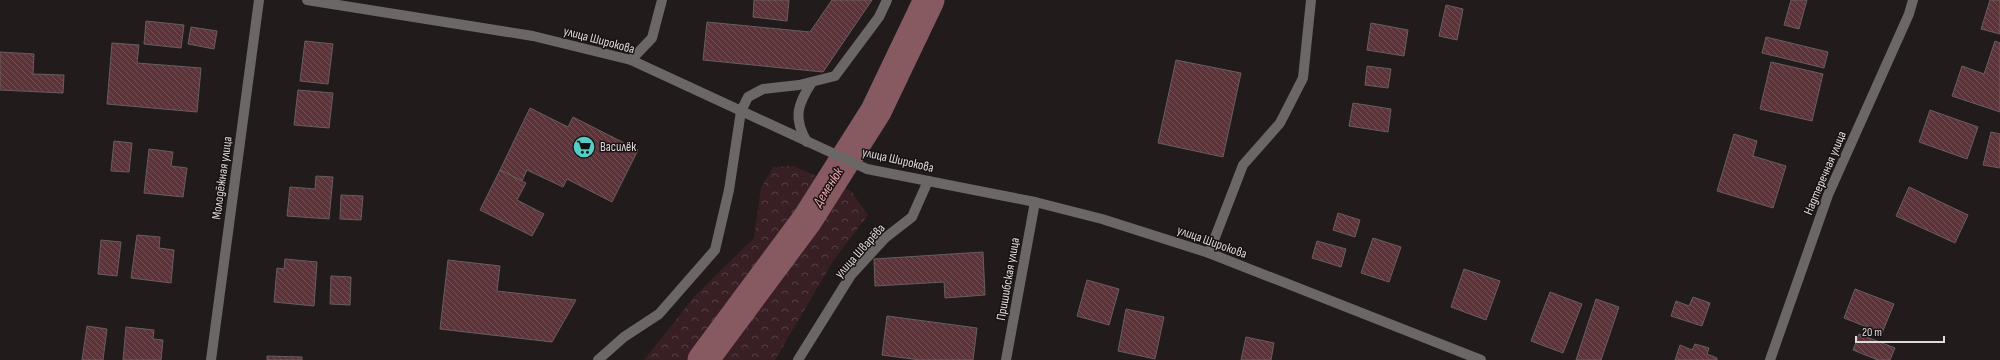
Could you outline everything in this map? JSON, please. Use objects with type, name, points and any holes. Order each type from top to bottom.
[{"type":"street","name":"Молодёжная улица","points":[[211,360],[259,0]]},
{"type":"street","name":"улица Широкова","points":[[307,0],[533,36],[631,60],[867,169],[1035,202],[1102,219],[1209,253],[1481,360]]},
{"type":"street","points":[[631,60],[652,38],[662,0]]},
{"type":"street","points":[[598,360],[624,337],[659,314],[715,250],[729,190],[741,111],[748,97],[763,89],[812,82],[835,76],[879,17],[887,0]]},
{"type":"street","points":[[1209,253],[1243,165],[1280,123],[1303,78],[1311,0]]},
{"type":"street","name":"Надтеречная улица","points":[[1770,360],[1828,196],[1909,14],[1913,0]]},
{"type":"street","points":[[807,142],[800,128],[799,117],[802,98],[812,82]]},
{"type":"street","name":"улица Шварёва","points":[[798,360],[852,275],[885,238],[912,217],[928,181]]},
{"type":"street","name":"Пришибская улица","points":[[1006,360],[1035,202]]},
{"type":"green space","points":[[793,166],[851,191],[868,215],[833,261],[775,360],[644,360],[694,297],[754,238],[761,188],[773,167]]},
{"type":"building","points":[[754,0],[789,0],[787,21],[753,17]]},
{"type":"building","points":[[832,0],[872,0],[823,72],[703,60],[707,22],[810,32]]},
{"type":"building","points":[[1791,0],[1807,0],[1799,29],[1784,25]]},
{"type":"building","points":[[1990,0],[2000,0],[2000,34],[1981,29]]},
{"type":"building","points":[[1446,5],[1463,9],[1457,40],[1439,36]]},
{"type":"building","points":[[146,21],[184,25],[181,48],[144,44]]},
{"type":"building","points":[[1371,23],[1408,30],[1404,56],[1367,50]]},
{"type":"building","points":[[191,27],[217,31],[214,49],[188,44]]},
{"type":"building","points":[[1766,37],[1828,52],[1824,68],[1762,53]]},
{"type":"building","points":[[305,41],[333,44],[328,84],[300,81]]},
{"type":"building","points":[[1995,41],[2000,43],[2000,112],[1952,96],[1962,66],[1984,74]]},
{"type":"building","points":[[112,43],[139,45],[137,63],[201,68],[197,112],[107,104]]},
{"type":"building","points":[[0,52],[34,54],[33,74],[64,75],[63,93],[0,90]]},
{"type":"building","points":[[1176,60],[1241,73],[1223,157],[1158,143]]},
{"type":"building","points":[[1771,62],[1823,74],[1812,121],[1760,109]]},
{"type":"building","points":[[1367,66],[1391,69],[1388,88],[1365,85]]},
{"type":"building","points":[[298,90],[333,93],[329,128],[294,125]]},
{"type":"building","points":[[1353,103],[1391,109],[1388,132],[1349,126]]},
{"type":"building","points":[[530,108],[568,127],[573,117],[638,150],[612,202],[567,179],[563,187],[527,170],[522,181],[500,170]]},
{"type":"building","points":[[1930,110],[1978,127],[1967,159],[1919,142]]},
{"type":"building","points":[[1991,132],[2000,134],[2000,168],[1983,165]]},
{"type":"building","points":[[1734,134],[1757,141],[1753,156],[1786,166],[1773,208],[1717,191]]},
{"type":"building","points":[[114,141],[132,143],[129,172],[111,171]]},
{"type":"building","points":[[149,149],[173,152],[171,166],[187,168],[183,197],[144,193]]},
{"type":"building","points":[[500,170],[526,183],[517,200],[544,214],[532,236],[480,210]]},
{"type":"building","points":[[316,176],[333,177],[329,219],[287,216],[290,187],[315,189]]},
{"type":"building","points":[[1909,187],[1968,215],[1955,243],[1896,216]]},
{"type":"building","points":[[341,195],[363,196],[361,220],[340,219]]},
{"type":"building","points":[[1338,213],[1360,220],[1355,237],[1333,230]]},
{"type":"building","points":[[137,235],[160,237],[159,248],[174,250],[171,283],[131,278]]},
{"type":"building","points":[[1373,238],[1401,247],[1389,282],[1361,273]]},
{"type":"building","points":[[101,240],[121,242],[117,276],[98,274]]},
{"type":"building","points":[[1317,241],[1346,249],[1341,267],[1312,258]]},
{"type":"building","points":[[983,252],[985,295],[945,298],[944,282],[875,286],[874,259]]},
{"type":"building","points":[[285,259],[317,262],[314,306],[274,302],[277,268],[284,269]]},
{"type":"building","points":[[448,260],[500,266],[497,291],[576,300],[552,342],[440,329]]},
{"type":"building","points":[[1464,269],[1500,281],[1486,320],[1451,307]]},
{"type":"building","points":[[331,276],[351,277],[350,305],[330,304]]},
{"type":"building","points":[[1087,280],[1119,289],[1109,325],[1077,316]]},
{"type":"building","points":[[1855,289],[1894,304],[1882,333],[1844,318]]},
{"type":"building","points":[[1550,292],[1582,304],[1563,353],[1531,341]]},
{"type":"building","points":[[1693,297],[1710,303],[1702,326],[1671,316],[1676,301],[1689,306]]},
{"type":"building","points":[[1596,299],[1619,307],[1601,360],[1576,360]]},
{"type":"building","points":[[1126,309],[1164,317],[1155,359],[1118,351]]},
{"type":"building","points":[[887,316],[977,328],[973,360],[920,360],[882,355]]},
{"type":"building","points":[[87,326],[107,329],[103,360],[82,360]]},
{"type":"building","points":[[126,327],[154,330],[153,339],[163,340],[161,360],[123,360]]},
{"type":"building","points":[[1859,334],[1895,348],[1890,360],[1878,360],[1853,350]]},
{"type":"building","points":[[1246,337],[1274,343],[1271,360],[1241,360]]},
{"type":"building","points":[[1695,344],[1709,348],[1707,354],[1717,358],[1717,360],[1675,360],[1680,345],[1692,350]]},
{"type":"building","points":[[267,356],[302,357],[302,360],[267,360]]},
{"type":"waterway","name":"Деменюк","points":[[703,360],[807,220],[876,111],[929,0]]},
{"type":"place","name":"Василёк","points":[[584,147]]}]
